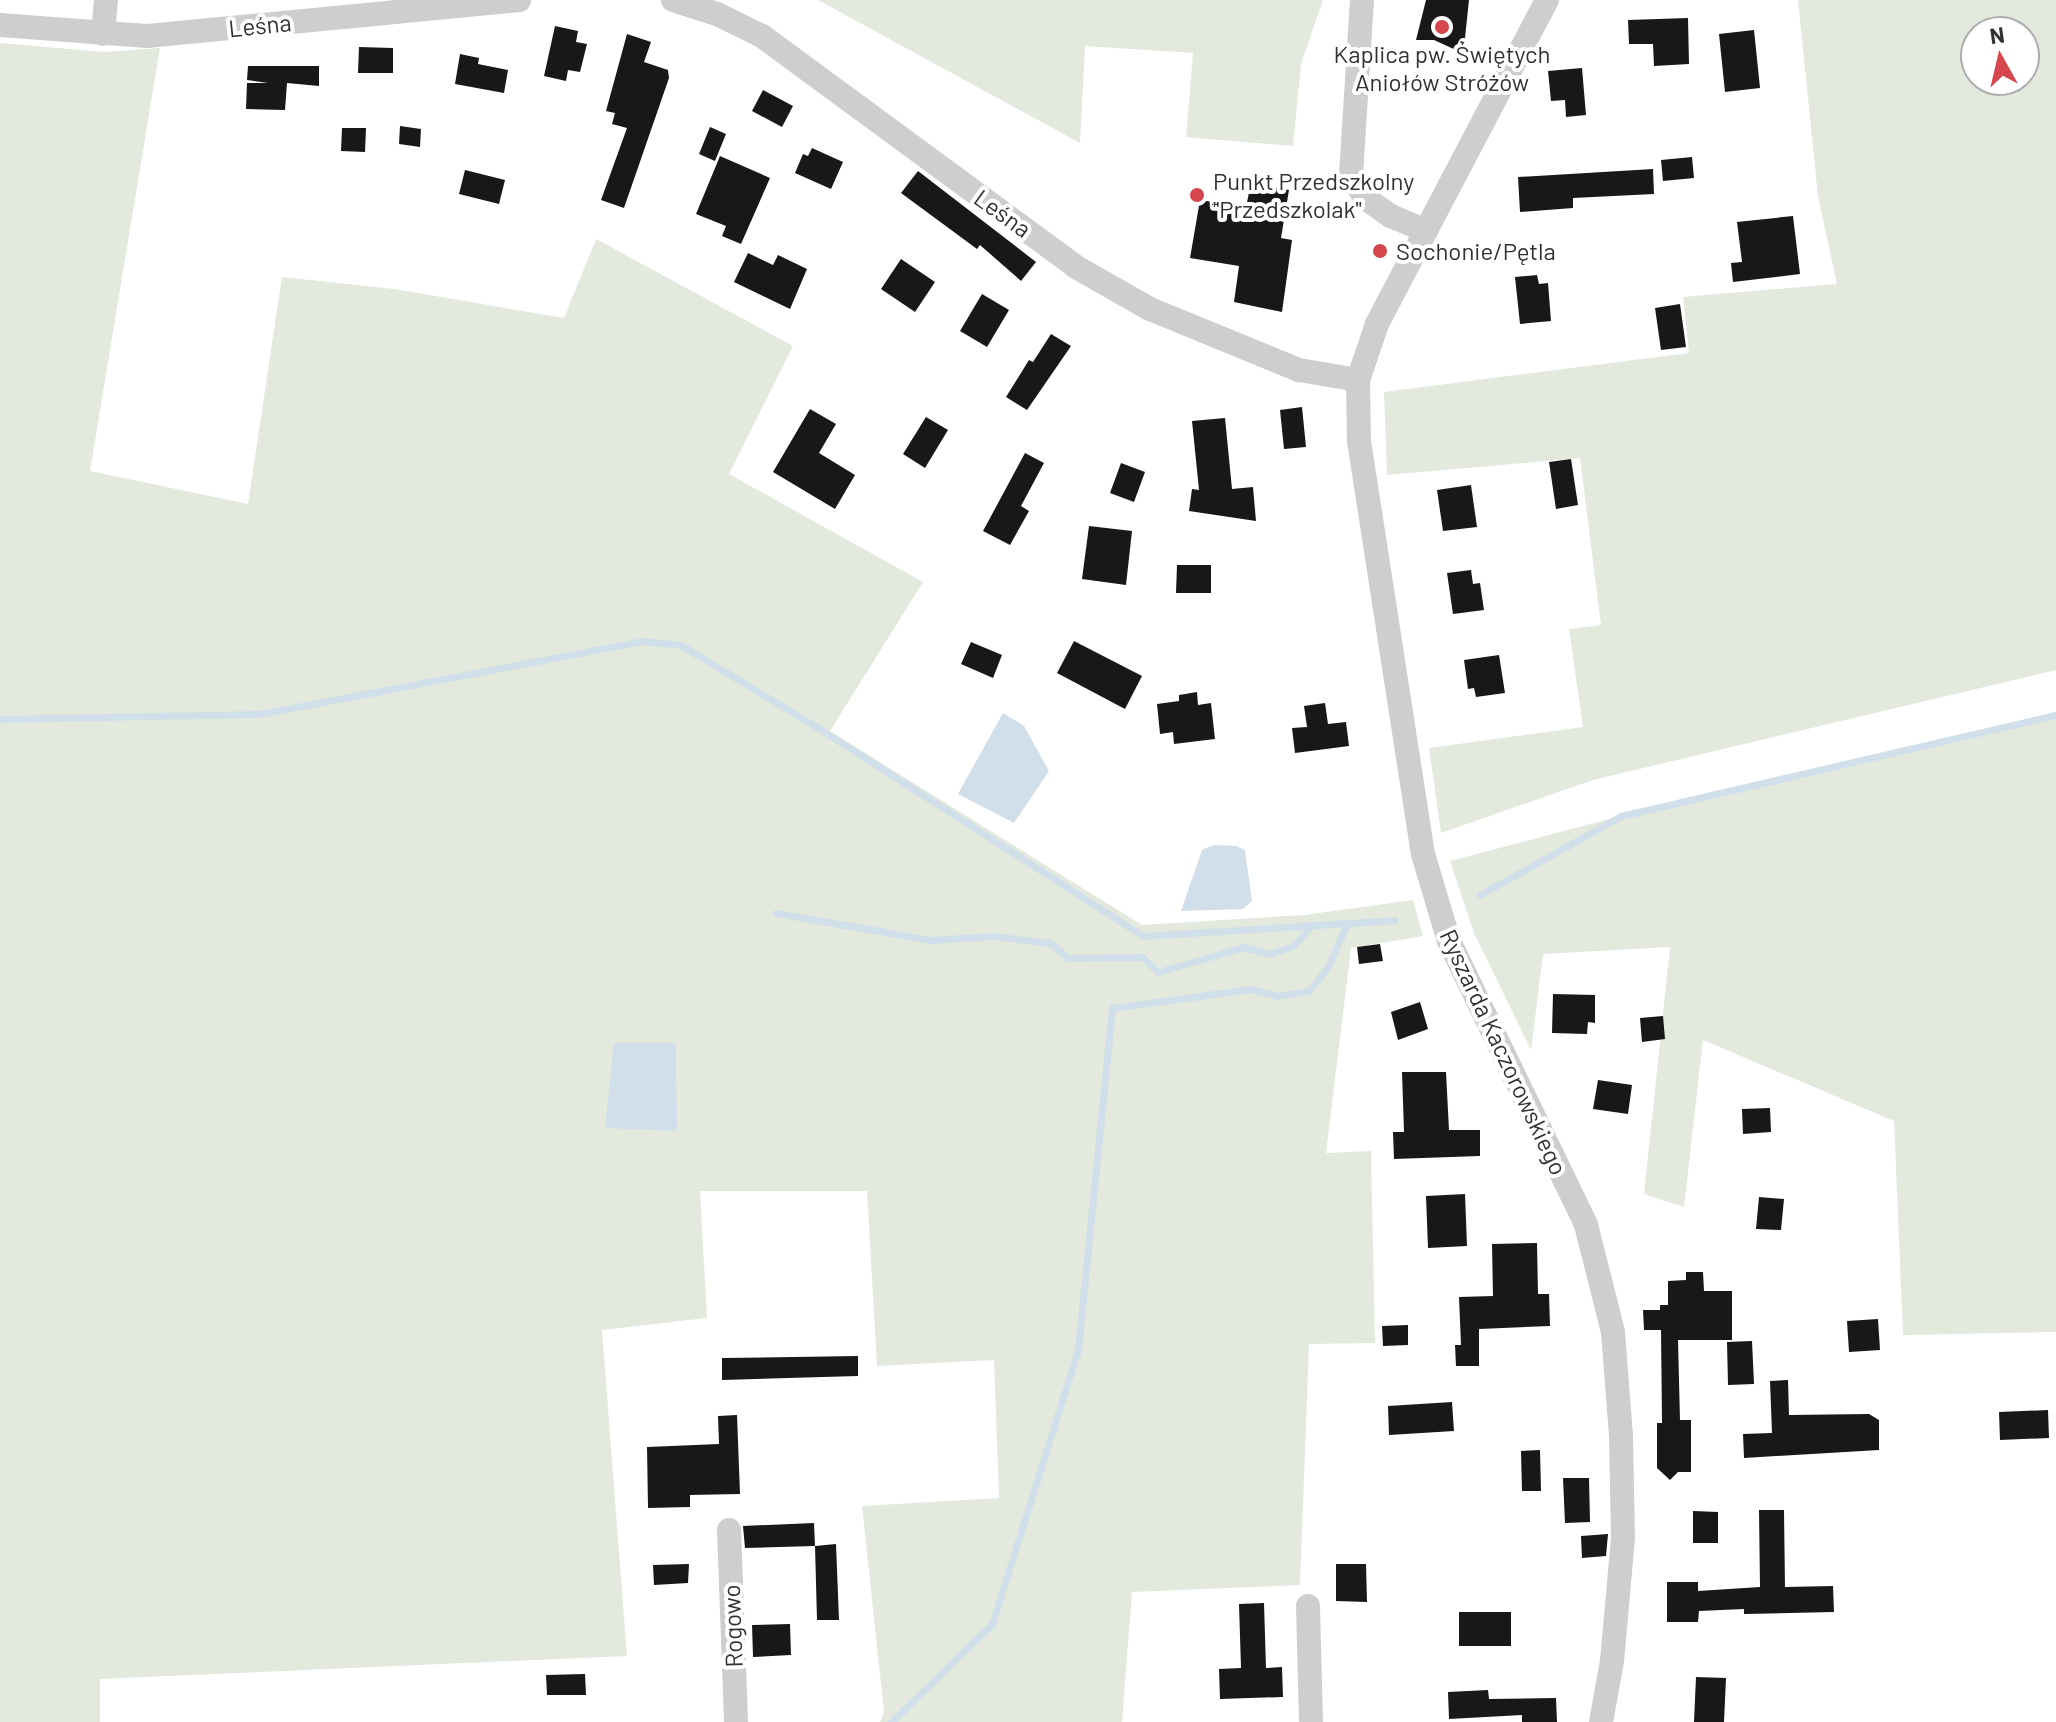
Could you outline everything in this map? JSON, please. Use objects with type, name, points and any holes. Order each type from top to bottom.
[{"type":"street","points":[[103,34],[106,0]]},
{"type":"street","name":"Leśna","points":[[0,25],[147,36],[519,0]]},
{"type":"street","name":"Leśna","points":[[673,0],[717,14],[762,36],[1076,267],[1150,309],[1299,370],[1358,380]]},
{"type":"street","points":[[1362,0],[1351,174],[1365,198],[1391,216],[1426,231]]},
{"type":"street","name":"Ryszarda Kaczorowskiego","points":[[1547,0],[1377,324],[1358,380],[1359,441],[1423,854],[1449,941],[1586,1225],[1613,1332],[1621,1435],[1623,1538],[1616,1631],[1601,1722]]},
{"type":"street","name":"Rogowo","points":[[729,1530],[736,1722]]},
{"type":"street","points":[[1308,1606],[1311,1722]]},
{"type":"shaded area","points":[[818,0],[1323,0],[1301,64],[1293,146],[1186,137],[1193,53],[1085,46],[1080,143]]},
{"type":"shaded area","points":[[1798,0],[2056,0],[2056,670],[1593,780],[1441,833],[1429,748],[1583,727],[1569,629],[1601,625],[1580,458],[1387,475],[1384,392],[1689,353],[1683,297],[1837,284],[1818,197]]},
{"type":"shaded area","points":[[0,43],[104,52],[160,48],[90,471],[248,504],[282,277],[394,289],[564,318],[596,239],[793,346],[729,474],[923,582],[830,731],[1142,925],[1304,915],[1413,900],[1423,936],[1351,948],[1326,1153],[1371,1151],[1375,1343],[1309,1344],[1300,1585],[1132,1592],[1122,1722],[880,1722],[884,1712],[862,1506],[999,1498],[994,1360],[877,1366],[867,1191],[700,1191],[707,1318],[602,1330],[627,1656],[100,1679],[100,1722],[0,1722]]},
{"type":"shaded area","points":[[1003,713],[1024,726],[1049,771],[1014,823],[958,794]]},
{"type":"shaded area","points":[[2056,715],[2056,1332],[1903,1335],[1894,1121],[1703,1040],[1684,1207],[1644,1194],[1670,947],[1543,954],[1531,1050],[1474,933],[1450,861],[1621,816]]},
{"type":"shaded area","points":[[1214,845],[1236,846],[1245,850],[1252,901],[1243,909],[1181,911],[1202,850]]},
{"type":"shaded area","points":[[614,1043],[676,1043],[677,1131],[605,1128]]},
{"type":"building","name":"Kaplica pw. Świętych Aniołów Stróżów","points":[[1426,0],[1469,0],[1465,38],[1458,51],[1434,40],[1416,40]]},
{"type":"building","points":[[1688,18],[1689,64],[1654,66],[1653,44],[1629,44],[1628,20]]},
{"type":"building","points":[[555,26],[578,31],[576,42],[587,44],[580,72],[568,70],[566,81],[544,76]]},
{"type":"building","points":[[1754,30],[1760,88],[1725,92],[1719,34]]},
{"type":"building","points":[[627,34],[651,42],[644,62],[668,70],[669,78],[624,208],[601,200],[627,128],[612,124],[615,113],[606,111]]},
{"type":"building","points":[[359,47],[393,48],[393,73],[358,73]]},
{"type":"building","points":[[460,54],[479,58],[478,64],[508,70],[504,93],[455,84]]},
{"type":"building","points":[[248,66],[319,66],[319,86],[287,83],[285,110],[246,109],[247,83],[268,83],[247,80]]},
{"type":"building","points":[[1582,68],[1586,115],[1566,117],[1565,100],[1551,101],[1548,71]]},
{"type":"building","points":[[763,90],[793,106],[782,127],[752,111]]},
{"type":"building","points":[[400,126],[421,129],[420,147],[399,144]]},
{"type":"building","points":[[710,127],[726,134],[715,161],[699,154]]},
{"type":"building","points":[[342,128],[366,128],[365,152],[341,151]]},
{"type":"building","points":[[812,148],[843,162],[831,189],[795,173],[803,154],[808,156]]},
{"type":"building","points":[[720,156],[770,178],[741,244],[722,236],[726,226],[696,214]]},
{"type":"building","points":[[1692,157],[1694,178],[1663,181],[1661,160]]},
{"type":"building","points":[[1653,169],[1654,194],[1573,198],[1573,208],[1520,212],[1518,177]]},
{"type":"building","points":[[465,170],[505,180],[499,204],[459,194]]},
{"type":"building","points":[[918,171],[1036,262],[1021,281],[980,245],[977,249],[901,193]]},
{"type":"building","points":[[1251,183],[1289,190],[1281,238],[1292,240],[1282,312],[1234,302],[1239,266],[1190,258],[1200,200],[1246,207]]},
{"type":"building","points":[[1793,216],[1800,274],[1733,282],[1731,263],[1742,262],[1737,222]]},
{"type":"building","points":[[748,253],[773,265],[778,255],[807,269],[790,309],[734,282]]},
{"type":"building","points":[[901,259],[935,282],[915,312],[881,289]]},
{"type":"building","points":[[1537,275],[1539,284],[1548,283],[1551,321],[1520,324],[1515,277]]},
{"type":"building","points":[[982,294],[1009,310],[987,347],[960,331]]},
{"type":"building","points":[[1680,304],[1686,347],[1661,350],[1655,308]]},
{"type":"building","points":[[1051,334],[1071,346],[1027,410],[1006,397],[1029,360],[1033,362]]},
{"type":"building","points":[[1302,407],[1306,447],[1284,449],[1280,410]]},
{"type":"building","points":[[810,409],[836,424],[819,453],[855,475],[835,509],[773,472]]},
{"type":"building","points":[[926,417],[948,430],[925,468],[903,454]]},
{"type":"building","points":[[1225,418],[1232,489],[1253,487],[1256,521],[1189,511],[1192,489],[1199,490],[1192,421]]},
{"type":"building","points":[[1025,453],[1044,463],[1021,506],[1029,511],[1010,545],[983,531]]},
{"type":"building","points":[[1571,459],[1578,505],[1556,509],[1549,462]]},
{"type":"building","points":[[1121,463],[1145,472],[1134,502],[1110,493]]},
{"type":"building","points":[[1471,485],[1477,527],[1443,531],[1437,490]]},
{"type":"building","points":[[1089,526],[1132,531],[1126,585],[1082,579]]},
{"type":"building","points":[[1177,565],[1211,565],[1211,593],[1176,593]]},
{"type":"building","points":[[1471,570],[1473,584],[1480,583],[1484,610],[1453,614],[1447,573]]},
{"type":"building","points":[[1074,641],[1142,676],[1125,709],[1057,673]]},
{"type":"building","points":[[971,642],[1002,655],[993,678],[961,664]]},
{"type":"building","points":[[1499,655],[1505,693],[1476,697],[1474,688],[1468,689],[1464,660]]},
{"type":"building","points":[[1197,692],[1198,705],[1211,703],[1215,739],[1174,744],[1173,732],[1160,734],[1157,704],[1179,701],[1179,695]]},
{"type":"building","points":[[1325,703],[1328,724],[1346,722],[1349,746],[1295,753],[1292,728],[1307,727],[1304,706]]},
{"type":"building","points":[[1380,944],[1383,961],[1359,964],[1357,947]]},
{"type":"building","points":[[1553,994],[1595,995],[1595,1023],[1588,1022],[1587,1034],[1552,1033]]},
{"type":"building","points":[[1420,1002],[1428,1029],[1398,1040],[1391,1012]]},
{"type":"building","points":[[1663,1016],[1665,1039],[1642,1042],[1640,1018]]},
{"type":"building","points":[[1402,1072],[1446,1072],[1449,1130],[1480,1130],[1480,1156],[1394,1159],[1393,1132],[1404,1132]]},
{"type":"building","points":[[1598,1080],[1632,1085],[1628,1114],[1593,1109]]},
{"type":"building","points":[[1770,1108],[1771,1132],[1743,1134],[1742,1109]]},
{"type":"building","points":[[1465,1194],[1467,1246],[1428,1248],[1426,1196]]},
{"type":"building","points":[[1759,1197],[1784,1199],[1781,1230],[1756,1229]]},
{"type":"building","points":[[1537,1243],[1538,1294],[1549,1294],[1550,1326],[1479,1329],[1479,1366],[1456,1366],[1455,1345],[1461,1345],[1459,1297],[1493,1296],[1492,1244]]},
{"type":"building","points":[[1686,1272],[1703,1272],[1704,1291],[1732,1291],[1732,1340],[1678,1340],[1680,1420],[1691,1420],[1691,1472],[1678,1472],[1670,1480],[1657,1468],[1657,1423],[1662,1423],[1661,1330],[1644,1330],[1643,1310],[1660,1310],[1660,1305],[1668,1305],[1668,1281],[1686,1280]]},
{"type":"building","points":[[1878,1319],[1880,1350],[1849,1352],[1847,1321]]},
{"type":"building","points":[[1408,1325],[1408,1345],[1383,1346],[1382,1326]]},
{"type":"building","points":[[1752,1341],[1754,1384],[1728,1385],[1727,1342]]},
{"type":"building","points":[[858,1356],[858,1376],[722,1380],[722,1358]]},
{"type":"building","points":[[1788,1380],[1789,1415],[1869,1414],[1879,1420],[1879,1450],[1744,1458],[1743,1434],[1772,1433],[1770,1381]]},
{"type":"building","points":[[1452,1402],[1454,1431],[1389,1435],[1388,1406]]},
{"type":"building","points":[[2048,1410],[2049,1438],[2000,1440],[1999,1412]]},
{"type":"building","points":[[737,1415],[740,1494],[690,1495],[690,1507],[648,1508],[647,1447],[719,1444],[718,1416]]},
{"type":"building","points":[[1540,1450],[1541,1491],[1522,1491],[1521,1451]]},
{"type":"building","points":[[1563,1478],[1589,1478],[1590,1522],[1565,1523]]},
{"type":"building","points":[[1759,1510],[1784,1510],[1785,1587],[1833,1586],[1834,1612],[1744,1614],[1744,1609],[1699,1611],[1698,1622],[1667,1622],[1667,1582],[1698,1582],[1698,1591],[1760,1587]]},
{"type":"building","points":[[1693,1511],[1718,1512],[1718,1543],[1693,1543]]},
{"type":"building","points":[[814,1523],[815,1546],[745,1548],[743,1526]]},
{"type":"building","points":[[1608,1534],[1606,1556],[1582,1558],[1581,1536]]},
{"type":"building","points":[[836,1544],[839,1620],[817,1620],[815,1546]]},
{"type":"building","points":[[689,1564],[688,1583],[654,1585],[653,1565]]},
{"type":"building","points":[[1336,1564],[1366,1564],[1367,1602],[1336,1601]]},
{"type":"building","points":[[1264,1603],[1266,1668],[1282,1667],[1283,1697],[1220,1699],[1219,1669],[1241,1668],[1239,1604]]},
{"type":"building","points":[[1459,1612],[1511,1612],[1511,1646],[1459,1646]]},
{"type":"building","points":[[790,1624],[791,1655],[753,1657],[752,1625]]},
{"type":"building","points":[[585,1674],[586,1695],[547,1695],[546,1675]]},
{"type":"building","points":[[1696,1677],[1726,1678],[1724,1722],[1694,1722]]},
{"type":"building","points":[[1488,1690],[1489,1699],[1556,1698],[1557,1722],[1522,1722],[1522,1715],[1449,1719],[1448,1692]]},
{"type":"waterway","points":[[0,719],[260,714],[641,641],[681,645],[815,726],[1143,936],[1394,920]]},
{"type":"waterway","points":[[1480,895],[1621,816],[2056,715]]},
{"type":"waterway","points":[[776,913],[931,940],[994,936],[1050,943],[1068,958],[1142,957],[1158,972],[1244,947],[1271,954],[1294,945],[1312,925]]},
{"type":"waterway","points":[[891,1722],[992,1624],[1078,1349],[1112,1008],[1251,989],[1277,996],[1309,991],[1328,967],[1347,923]]},
{"type":"place","name":"Kaplica pw. Świętych Aniołów Stróżów","points":[[1442,27]]},
{"type":"place","name":"Punkt Przedszkolny \"Przedszkolak\"","points":[[1197,195]]},
{"type":"place","name":"Sochonie/Pętla","points":[[1380,251]]}]
